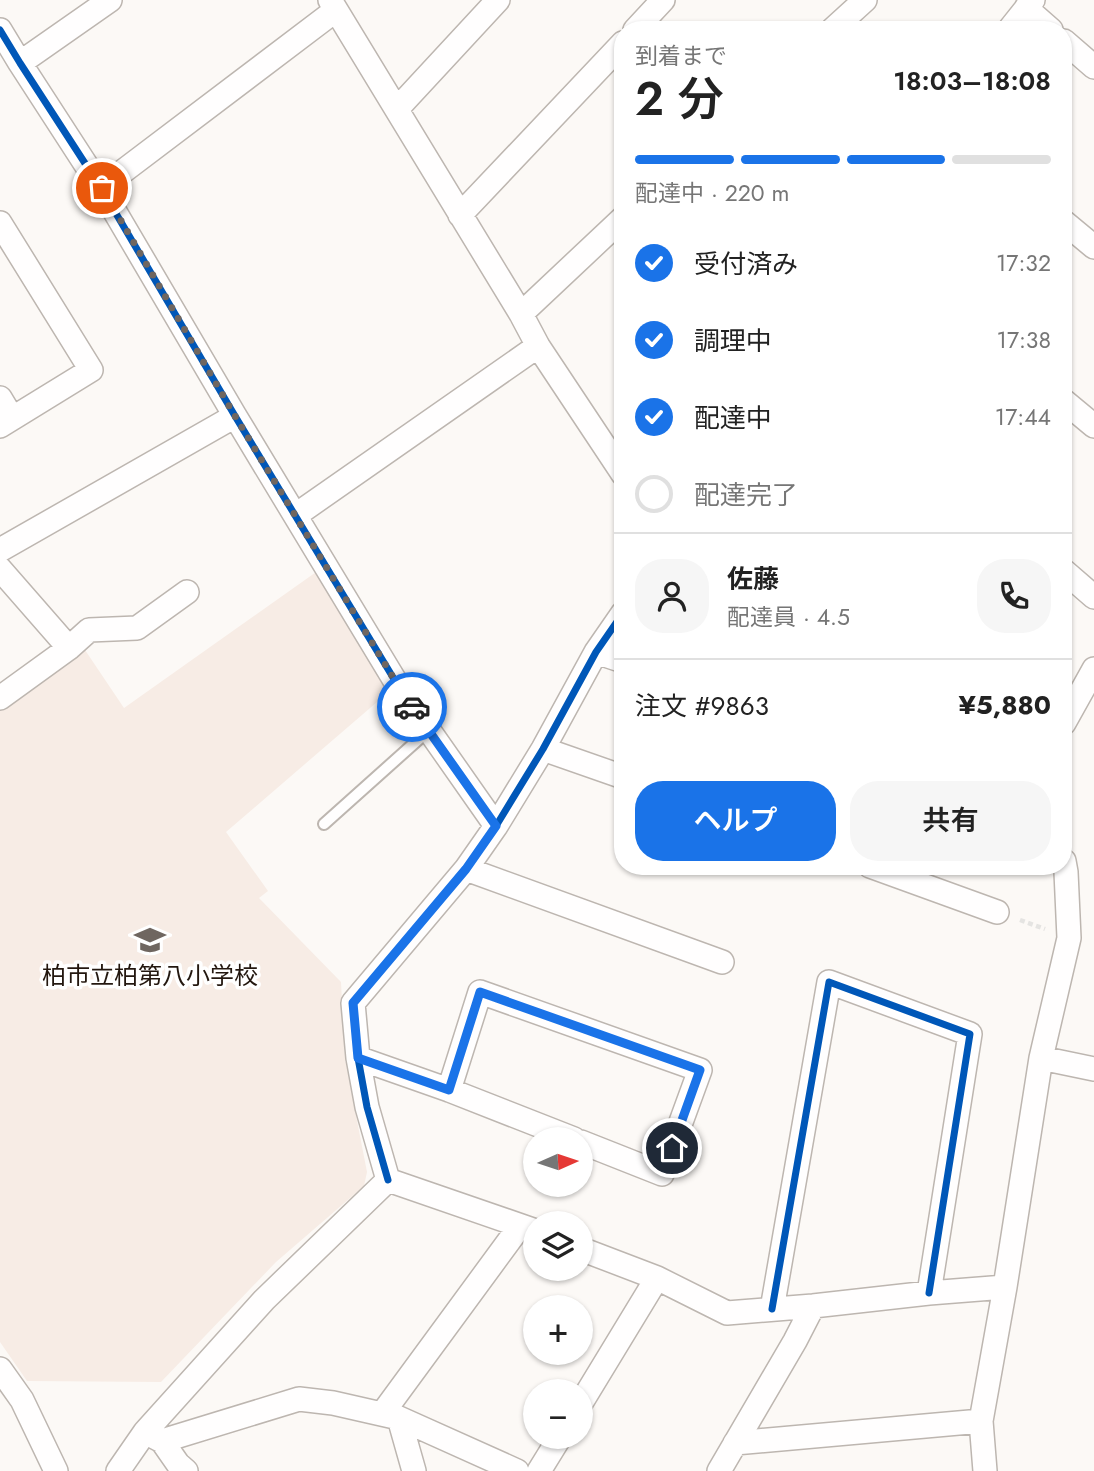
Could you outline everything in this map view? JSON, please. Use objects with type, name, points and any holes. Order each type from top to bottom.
[{"type":"street","points":[[20,63],[110,0]]},
{"type":"street","points":[[397,109],[498,0]]},
{"type":"street","points":[[643,21],[663,0]]},
{"type":"street","points":[[842,21],[865,0]]},
{"type":"street","points":[[1016,21],[1029,4],[1043,21]]},
{"type":"street","points":[[102,188],[333,5],[538,346],[614,460]]},
{"type":"street","points":[[0,30],[102,188],[235,416],[400,689],[496,826]]},
{"type":"street","points":[[1072,48],[1094,67]]},
{"type":"street","points":[[460,215],[614,52]]},
{"type":"street","points":[[0,223],[90,370],[6,422],[0,398]]},
{"type":"street","points":[[521,314],[614,227]]},
{"type":"street","points":[[1072,229],[1094,247]]},
{"type":"street","points":[[296,515],[538,346]]},
{"type":"street","points":[[1072,408],[1094,426]]},
{"type":"street","points":[[0,550],[235,416]]},
{"type":"street","points":[[0,569],[69,648]]},
{"type":"street","points":[[1072,578],[1094,597]]},
{"type":"street","points":[[0,698],[69,648],[89,630],[137,628],[187,592]]},
{"type":"street","points":[[388,1180],[367,1107],[358,1058],[353,1003],[466,869],[496,826],[544,749],[596,652],[614,626]]},
{"type":"street","points":[[596,652],[614,658]]},
{"type":"street","points":[[1072,709],[1094,669]]},
{"type":"street","points":[[544,749],[614,775]]},
{"type":"street","points":[[466,869],[722,961]]},
{"type":"street","points":[[895,875],[997,912]]},
{"type":"street","points":[[985,1471],[981,1421],[1041,1058],[1069,938],[1066,875]]},
{"type":"street","points":[[772,1309],[829,982],[970,1034],[929,1293]]},
{"type":"street","points":[[449,1090],[480,992],[700,1070],[662,1174],[593,1147]]},
{"type":"street","points":[[358,1058],[543,1127]]},
{"type":"street","points":[[1041,1058],[1094,1069]]},
{"type":"street","points":[[388,1180],[523,1227]]},
{"type":"street","points":[[118,1471],[153,1437],[264,1300],[388,1180]]},
{"type":"street","points":[[390,1416],[523,1236]]},
{"type":"street","points":[[593,1254],[657,1278],[727,1313],[1005,1287]]},
{"type":"street","points":[[593,1383],[657,1278]]},
{"type":"street","points":[[719,1471],[795,1342],[813,1306]]},
{"type":"street","points":[[0,1369],[22,1400],[56,1471]]},
{"type":"street","points":[[153,1437],[299,1399],[332,1403],[390,1416],[517,1471]]},
{"type":"street","points":[[390,1416],[414,1471]]},
{"type":"street","points":[[735,1443],[981,1421]]},
{"type":"street","points":[[153,1437],[186,1471]]},
{"type":"street","points":[[540,1471],[553,1449]]},
{"type":"lane","points":[[324,824],[429,730]]},
{"type":"path","points":[[997,912],[1069,938]]},
{"type":"shaded area","name":"柏市立柏第八小学校","points":[[319,570],[391,690],[226,832],[268,891],[259,898],[341,982],[345,1059],[367,1172],[364,1186],[276,1262],[161,1382],[27,1381],[0,1342],[0,709],[85,650],[124,708]]},
{"type":"cycle path","points":[[0,30],[101,188],[400,689],[496,826]]},
{"type":"cycle path","points":[[388,1180],[367,1107],[358,1058],[353,1003],[466,869],[496,826],[543,749],[596,652],[614,626]]},
{"type":"cycle path","points":[[772,1309],[829,982],[970,1034],[929,1293]]},
{"type":"way so far","points":[[102,188],[235,416],[412,707]]},
{"type":"place","name":"柏市立柏第八小学校","points":[[150,940]]},
{"type":"route","points":[[412,707],[496,826],[466,869],[353,1003],[358,1058],[449,1090],[480,992],[700,1070],[672,1148]]}]
